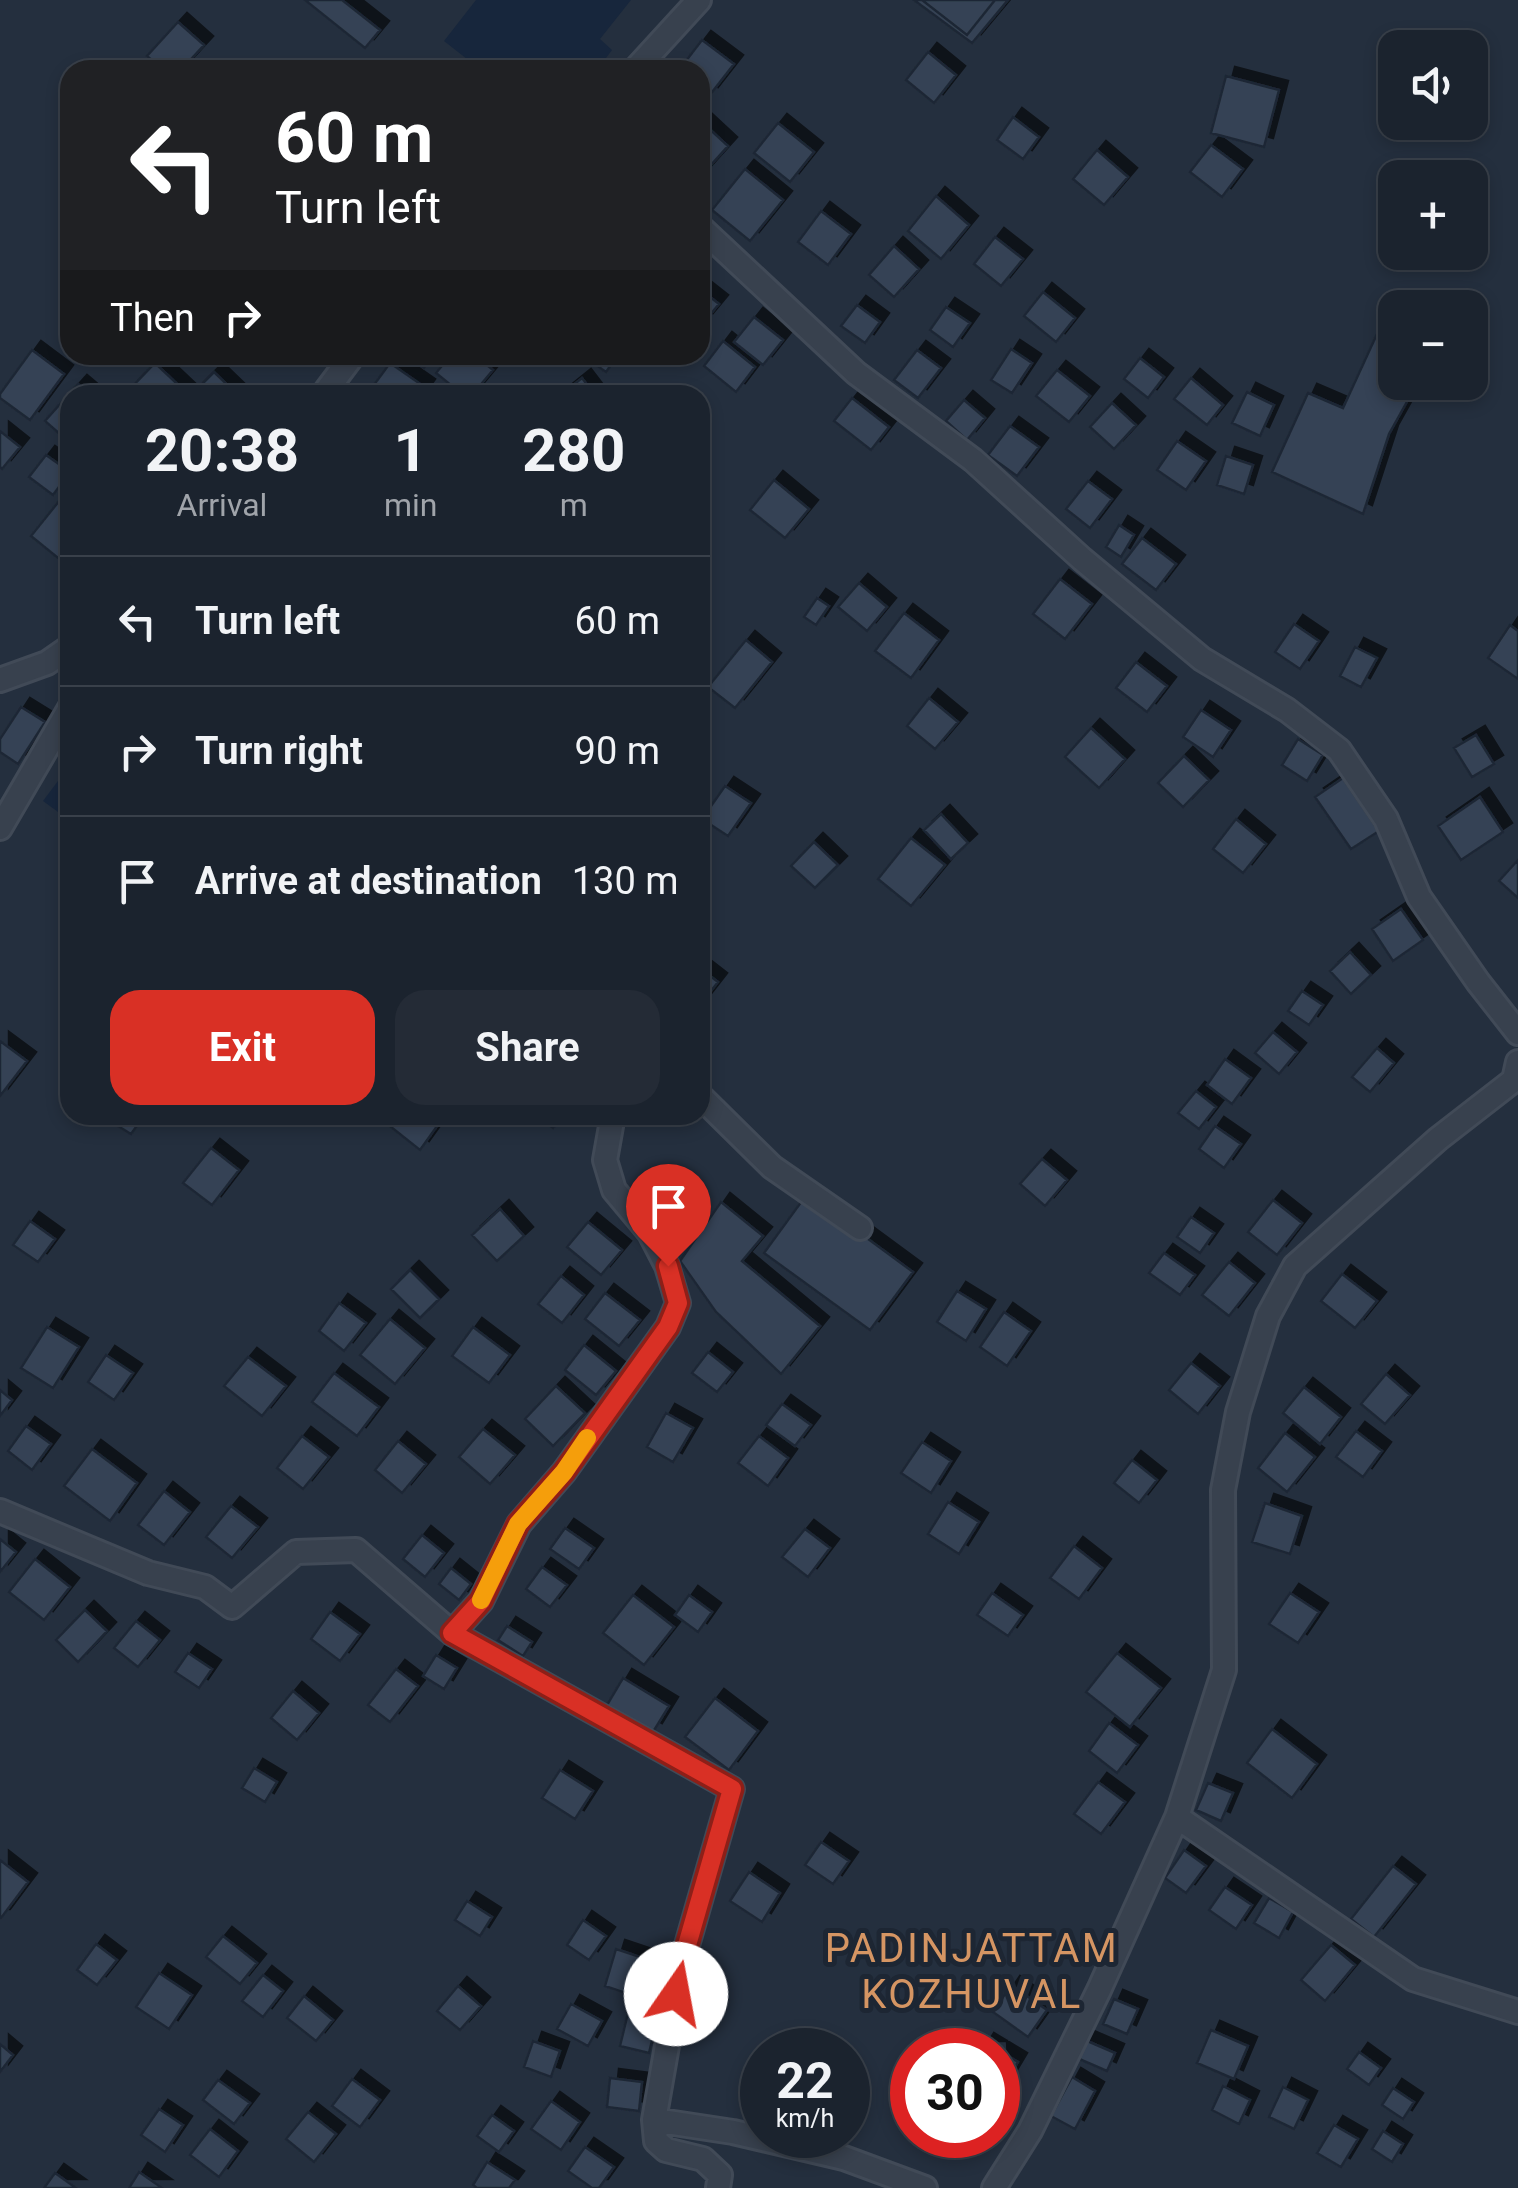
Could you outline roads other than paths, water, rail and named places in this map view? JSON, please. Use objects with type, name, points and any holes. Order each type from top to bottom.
[{"type":"street","points":[[644,60],[699,0]]},
{"type":"street","points":[[710,236],[856,372],[972,460],[1082,560],[1202,659],[1287,710],[1339,750],[1386,819],[1418,897],[1518,1033]]},
{"type":"street","points":[[0,680],[60,655]]},
{"type":"street","points":[[0,828],[60,725]]},
{"type":"street","points":[[994,2188],[1030,2131],[1177,1818],[1224,1670],[1223,1490],[1238,1412],[1268,1316],[1295,1266],[1425,1150],[1514,1080],[1518,1062]]},
{"type":"street","points":[[710,1106],[772,1168],[860,1228]]},
{"type":"street","points":[[452,1633],[481,1601],[518,1524],[564,1472],[668,1327],[678,1303],[668,1266],[650,1233],[614,1190],[605,1160],[610,1125]]},
{"type":"street","points":[[0,1511],[148,1573],[205,1588],[232,1607],[296,1552],[356,1550],[452,1633],[732,1789],[681,1966],[654,2120],[656,2141],[666,2150],[702,2158],[720,2175],[718,2188]]},
{"type":"street","points":[[1177,1818],[1413,1979],[1518,2012]]},
{"type":"street","points":[[654,2120],[734,2132],[844,2158],[925,2188]]},
{"type":"water","points":[[476,0],[631,0],[600,39],[612,50],[604,60],[468,60],[444,41]]},
{"type":"water","points":[[60,778],[60,813],[43,801]]},
{"type":"district","name":"PADINJATTAM KOZHUVAL","points":[[972,1971]]}]
